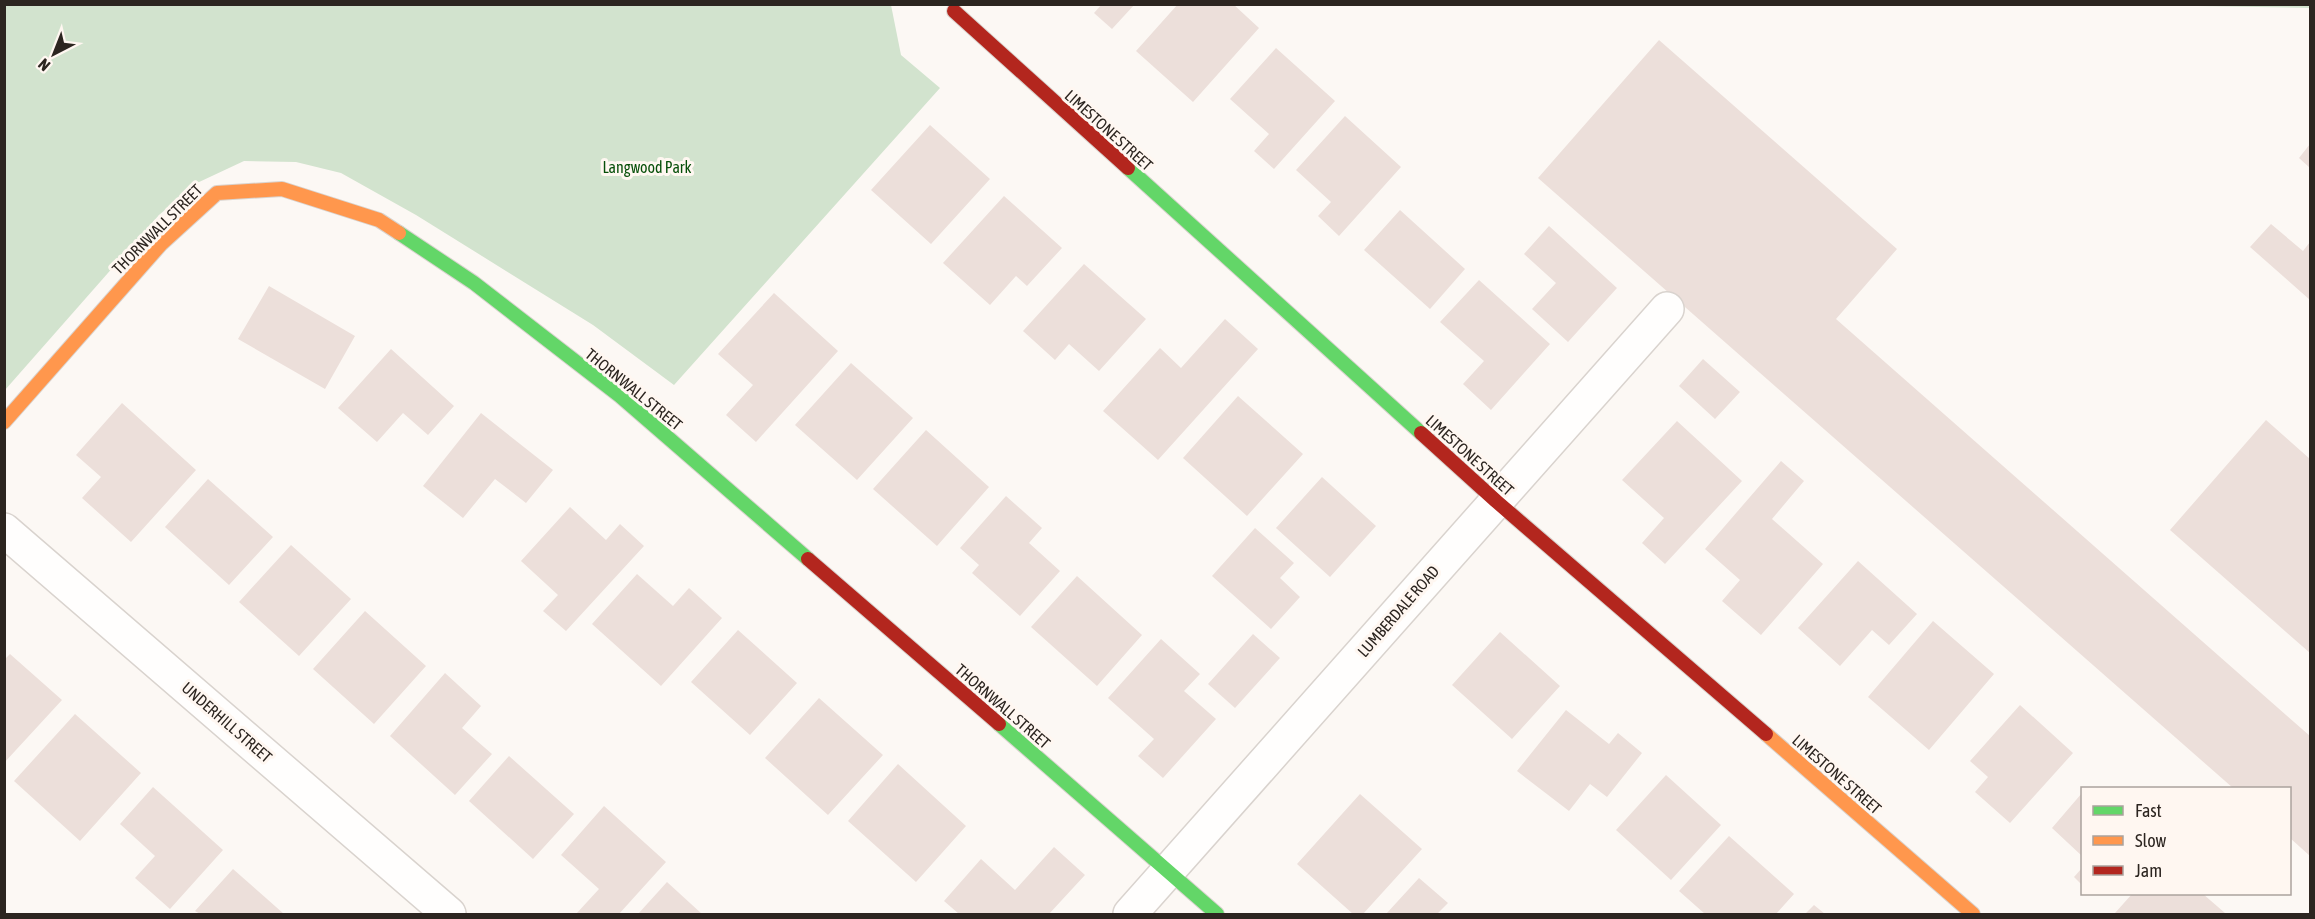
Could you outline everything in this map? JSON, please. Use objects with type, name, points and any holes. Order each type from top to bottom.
[{"type":"street","name":"LIMESTONE STREET","points":[[954,12],[1496,501],[1973,915]]},
{"type":"street","name":"THORNWALL STREET","points":[[4,422],[161,244],[217,193],[282,189],[379,220],[474,283],[620,396],[1217,915]]},
{"type":"street","name":"LUMBERDALE ROAD","points":[[1130,915],[1667,309]]},
{"type":"street","name":"UNDERHILL STREET","points":[[4,530],[449,915]]},
{"type":"green space","points":[[2137,4],[2310,4],[2310,8],[2137,5]]},
{"type":"green space","name":"Langwood Park","points":[[4,5],[891,5],[901,55],[940,88],[674,385],[593,325],[416,215],[341,173],[296,162],[244,161],[197,183],[159,215],[5,390]]},
{"type":"building","points":[[1102,4],[1135,4],[1112,29],[1094,13]]},
{"type":"building","points":[[1178,4],[1233,4],[1259,28],[1193,102],[1136,51]]},
{"type":"building","points":[[1659,40],[1897,249],[1836,319],[2310,736],[2310,856],[2291,839],[2291,787],[2232,787],[1538,178]]},
{"type":"building","points":[[1276,48],[1335,101],[1274,169],[1254,151],[1269,134],[1230,99]]},
{"type":"building","points":[[1345,116],[1401,167],[1339,236],[1318,216],[1331,202],[1296,170]]},
{"type":"building","points":[[930,125],[990,179],[931,244],[871,190]]},
{"type":"building","points":[[2310,144],[2310,168],[2299,158]]},
{"type":"building","points":[[1004,196],[1062,248],[1027,286],[1016,276],[990,305],[943,263]]},
{"type":"building","points":[[1400,210],[1465,269],[1430,309],[1364,250]]},
{"type":"building","points":[[2271,224],[2303,251],[2310,242],[2310,300],[2250,247]]},
{"type":"building","points":[[1549,226],[1617,288],[1568,342],[1532,309],[1556,283],[1524,254]]},
{"type":"building","points":[[1084,264],[1146,319],[1099,371],[1069,344],[1055,360],[1023,331]]},
{"type":"building","points":[[1479,280],[1550,344],[1491,410],[1463,384],[1484,361],[1440,322]]},
{"type":"building","points":[[269,286],[355,336],[325,389],[238,339]]},
{"type":"building","points":[[774,293],[838,351],[756,442],[726,415],[753,385],[718,354]]},
{"type":"building","points":[[1225,319],[1258,349],[1158,460],[1103,411],[1160,348],[1181,368]]},
{"type":"building","points":[[391,349],[454,406],[428,435],[403,413],[377,442],[338,408]]},
{"type":"building","points":[[1703,359],[1740,392],[1715,419],[1679,386]]},
{"type":"building","points":[[851,363],[913,418],[857,480],[795,425]]},
{"type":"building","points":[[1238,396],[1303,454],[1247,516],[1183,458]]},
{"type":"building","points":[[122,403],[196,470],[131,542],[82,498],[101,477],[76,455]]},
{"type":"building","points":[[481,413],[553,470],[526,503],[495,479],[463,518],[423,486]]},
{"type":"building","points":[[2266,420],[2310,459],[2310,653],[2170,530]]},
{"type":"building","points":[[1677,421],[1742,481],[1665,564],[1642,543],[1664,518],[1622,480]]},
{"type":"building","points":[[926,430],[989,487],[937,546],[873,489]]},
{"type":"building","points":[[1781,461],[1804,481],[1772,519],[1823,564],[1761,635],[1722,601],[1740,580],[1705,549]]},
{"type":"building","points":[[1322,477],[1376,526],[1330,577],[1276,528]]},
{"type":"building","points":[[208,479],[273,537],[229,585],[165,527]]},
{"type":"building","points":[[1006,496],[1042,528],[1029,543],[1060,571],[1020,616],[972,573],[979,565],[960,548]]},
{"type":"building","points":[[570,507],[606,540],[620,524],[644,546],[566,631],[543,611],[558,595],[521,561]]},
{"type":"building","points":[[1255,528],[1294,563],[1280,578],[1300,597],[1271,629],[1212,576]]},
{"type":"building","points":[[291,545],[351,599],[299,656],[239,602]]},
{"type":"building","points":[[1858,561],[1917,614],[1889,645],[1872,630],[1840,666],[1798,628]]},
{"type":"building","points":[[637,574],[673,606],[689,588],[722,618],[661,686],[592,624]]},
{"type":"building","points":[[1077,576],[1142,635],[1097,686],[1031,627]]},
{"type":"building","points":[[365,611],[426,666],[374,724],[313,669]]},
{"type":"building","points":[[1933,621],[1994,674],[1929,750],[1868,697]]},
{"type":"building","points":[[738,630],[797,683],[750,735],[691,682]]},
{"type":"building","points":[[1500,632],[1560,686],[1512,739],[1452,685]]},
{"type":"building","points":[[1253,634],[1280,658],[1235,708],[1208,684]]},
{"type":"building","points":[[1161,639],[1200,674],[1184,691],[1216,719],[1163,778],[1138,756],[1154,739],[1108,698]]},
{"type":"building","points":[[10,654],[62,700],[4,763],[4,660]]},
{"type":"building","points":[[445,673],[481,706],[462,728],[492,754],[455,795],[390,736]]},
{"type":"building","points":[[819,698],[883,755],[828,815],[765,758]]},
{"type":"building","points":[[2020,705],[2073,753],[2010,823],[1975,792],[1988,777],[1970,761]]},
{"type":"building","points":[[1566,710],[1609,744],[1618,733],[1642,753],[1607,797],[1590,784],[1569,811],[1517,771]]},
{"type":"building","points":[[75,714],[141,773],[80,841],[14,781]]},
{"type":"building","points":[[509,756],[574,814],[533,859],[469,801]]},
{"type":"building","points":[[898,764],[966,826],[916,882],[848,821]]},
{"type":"building","points":[[1666,775],[1721,825],[1671,880],[1616,830]]},
{"type":"building","points":[[153,787],[223,850],[170,909],[135,878],[155,856],[120,824]]},
{"type":"building","points":[[1360,794],[1422,849],[1363,914],[1353,914],[1297,864]]},
{"type":"building","points":[[2081,794],[2081,855],[2052,828]]},
{"type":"building","points":[[604,806],[666,862],[619,914],[576,914],[599,889],[561,855]]},
{"type":"building","points":[[1729,836],[1794,894],[1776,914],[1705,914],[1679,891]]},
{"type":"building","points":[[1054,847],[1085,875],[1049,914],[959,914],[944,901],[981,859],[1015,890]]},
{"type":"building","points":[[233,869],[284,914],[200,914],[195,911]]},
{"type":"building","points":[[2081,869],[2081,884],[2074,877]]},
{"type":"building","points":[[1419,878],[1448,903],[1437,914],[1386,914]]},
{"type":"building","points":[[667,882],[702,914],[638,914]]},
{"type":"building","points":[[2131,895],[2204,895],[2225,913],[2117,914],[2115,913]]},
{"type":"building","points":[[1814,905],[1825,914],[1805,914]]},
{"type":"traffic: fast","points":[[1128,168],[1421,433]]},
{"type":"traffic: fast","points":[[399,233],[474,283],[620,396],[808,559]]},
{"type":"traffic: fast","points":[[999,724],[1217,914]]},
{"type":"traffic: slow","points":[[4,422],[161,244],[217,193],[282,189],[379,220],[399,233]]},
{"type":"traffic: slow","points":[[1766,734],[1973,914]]},
{"type":"traffic: jam","points":[[954,11],[1128,168]]},
{"type":"traffic: jam","points":[[1421,433],[1496,501],[1766,734]]},
{"type":"traffic: jam","points":[[808,559],[999,724]]}]
